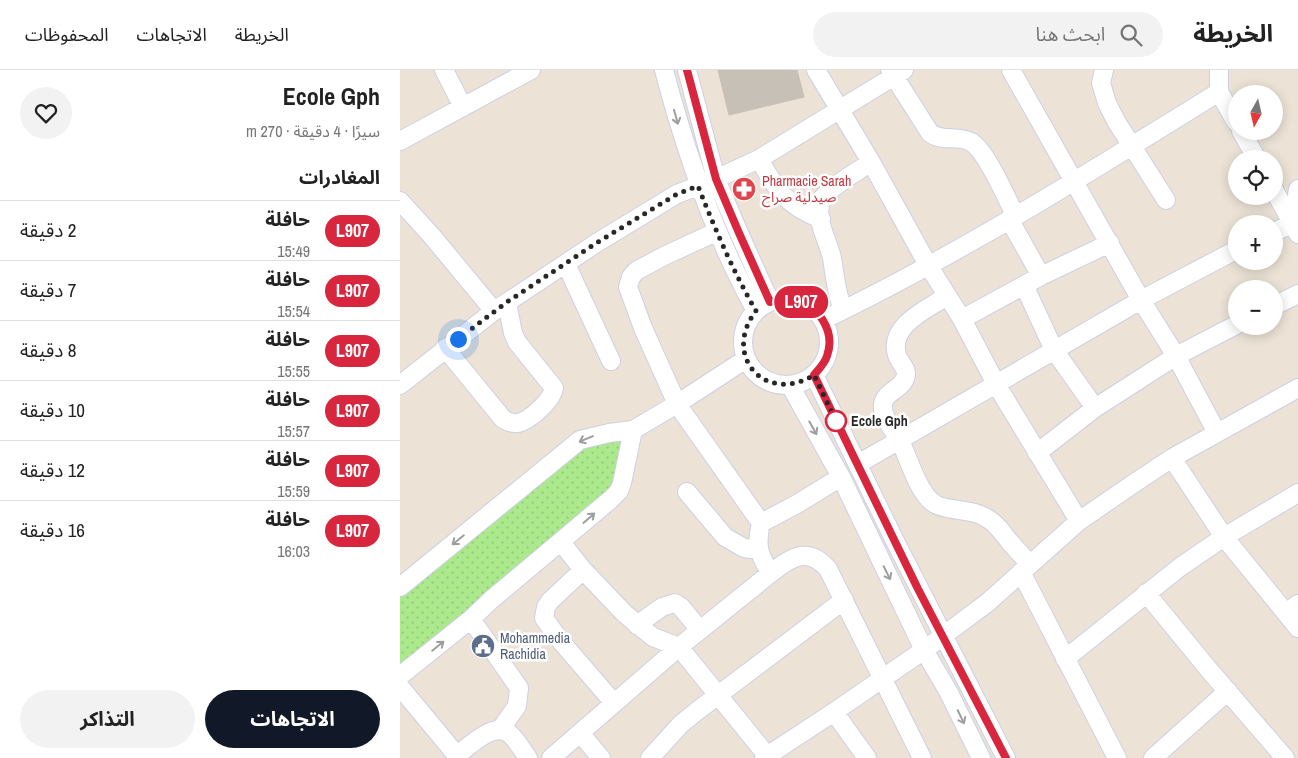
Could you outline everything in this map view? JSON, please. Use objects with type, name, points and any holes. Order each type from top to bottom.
[{"type":"street","points":[[444,70],[463,108]]},
{"type":"street","points":[[400,140],[531,70]]},
{"type":"street","points":[[664,70],[698,186],[716,232],[741,285],[763,307]]},
{"type":"street","points":[[687,70],[716,179],[739,233],[763,307]]},
{"type":"street","points":[[816,70],[871,162],[928,265],[962,319],[996,384],[1079,521]]},
{"type":"street","points":[[1010,70],[1141,300],[1176,356],[1216,432]]},
{"type":"street","points":[[1104,70],[1101,83],[1103,92],[1116,121],[1166,200]]},
{"type":"street","points":[[1218,70],[1219,92],[1228,108]]},
{"type":"street","points":[[400,385],[500,307],[654,207],[677,194],[716,179],[759,159],[839,111],[896,72],[930,134],[938,138],[956,138],[972,143],[986,160],[1041,276]]},
{"type":"street","points":[[823,320],[928,265],[1012,217],[1219,92]]},
{"type":"street","points":[[759,159],[772,182],[788,201],[807,214],[820,219]]},
{"type":"street","points":[[843,310],[839,300],[831,256],[820,219],[821,200],[829,191],[871,162]]},
{"type":"street","points":[[1295,229],[1298,189]]},
{"type":"street","points":[[400,201],[500,307],[517,342],[554,388],[550,398],[523,421],[509,423],[503,420],[445,348]]},
{"type":"street","points":[[1282,205],[1295,229]]},
{"type":"street","points":[[716,232],[636,271],[631,277],[628,287],[643,328],[678,404],[760,523],[759,550],[761,558],[771,573]]},
{"type":"street","points":[[962,319],[1041,276],[1110,243]]},
{"type":"street","points":[[858,464],[1141,300],[1228,254]]},
{"type":"street","points":[[566,264],[611,361]]},
{"type":"street","points":[[1024,285],[1054,350],[1095,408]]},
{"type":"street","points":[[1283,302],[1298,294]]},
{"type":"street","points":[[947,296],[910,320],[900,330],[897,338],[897,355],[907,372],[906,377],[904,382],[885,398],[883,410],[928,498],[935,505],[960,509],[990,518],[999,526],[1010,542],[1025,568],[1065,659],[1117,758]]},
{"type":"street","points":[[782,299],[794,300],[806,304],[816,311],[823,320],[828,331],[828,355],[814,375],[790,385],[776,384],[763,379],[753,370],[746,358],[743,346],[744,334],[748,321],[763,307],[782,299]]},
{"type":"street","points":[[1037,452],[1095,408],[1176,356],[1228,329]]},
{"type":"street","points":[[400,587],[580,440],[609,432],[633,430],[678,404],[746,358]]},
{"type":"street","points":[[814,375],[942,636],[1006,758]]},
{"type":"street","points":[[790,385],[841,477],[924,650],[948,691],[981,758]]},
{"type":"street","points":[[561,542],[583,570],[624,614],[652,637],[679,647],[767,757],[924,650],[986,603],[1079,521],[1172,458],[1298,388]]},
{"type":"street","points":[[400,676],[471,619],[490,600],[561,542],[619,491],[633,430]]},
{"type":"street","points":[[1172,458],[1224,537],[1292,609],[1298,628]]},
{"type":"street","points":[[760,523],[797,504],[841,477]]},
{"type":"street","points":[[687,492],[725,537],[744,548],[759,550]]},
{"type":"street","points":[[1065,659],[1146,593],[1224,537],[1298,493]]},
{"type":"street","points":[[551,758],[679,647],[787,560],[807,556],[814,557],[828,569],[922,758]]},
{"type":"street","points":[[583,570],[550,601],[546,607],[544,618],[558,638],[614,703]]},
{"type":"street","points":[[1146,593],[1285,758]]},
{"type":"street","points":[[650,758],[681,724],[844,600]]},
{"type":"street","points":[[637,625],[662,607],[675,603],[682,607],[700,630]]},
{"type":"street","points":[[471,619],[519,688],[517,706],[500,730]]},
{"type":"street","points":[[400,687],[458,757],[480,738],[494,730],[500,730],[511,735],[528,758]]},
{"type":"street","points":[[1153,758],[1228,691]]},
{"type":"street","points":[[834,712],[867,758]]},
{"type":"street","points":[[580,732],[601,758]]},
{"type":"green space","points":[[628,428],[615,490],[400,666],[400,587],[585,432]]},
{"type":"building","points":[[718,70],[797,70],[804,97],[729,115]]},
{"type":"bus line","name":"L907","points":[[687,70],[716,179],[770,302],[782,299],[806,304],[816,311],[823,320],[828,331],[828,355],[814,375],[918,589],[1006,758]]},
{"type":"place","name":"Pharmacie Sarah صيدلية صراح","points":[[744,189]]},
{"type":"place","name":"Ecole Gph","points":[[836,421]]},
{"type":"place","name":"Mohammedia Rachidia","points":[[483,646]]},
{"type":"route","points":[[458,339],[507,302],[598,242],[677,194],[698,186],[716,232],[741,285],[756,311],[748,321],[743,346],[746,358],[753,370],[763,379],[776,384],[790,385],[814,375],[838,425],[836,421]]}]
